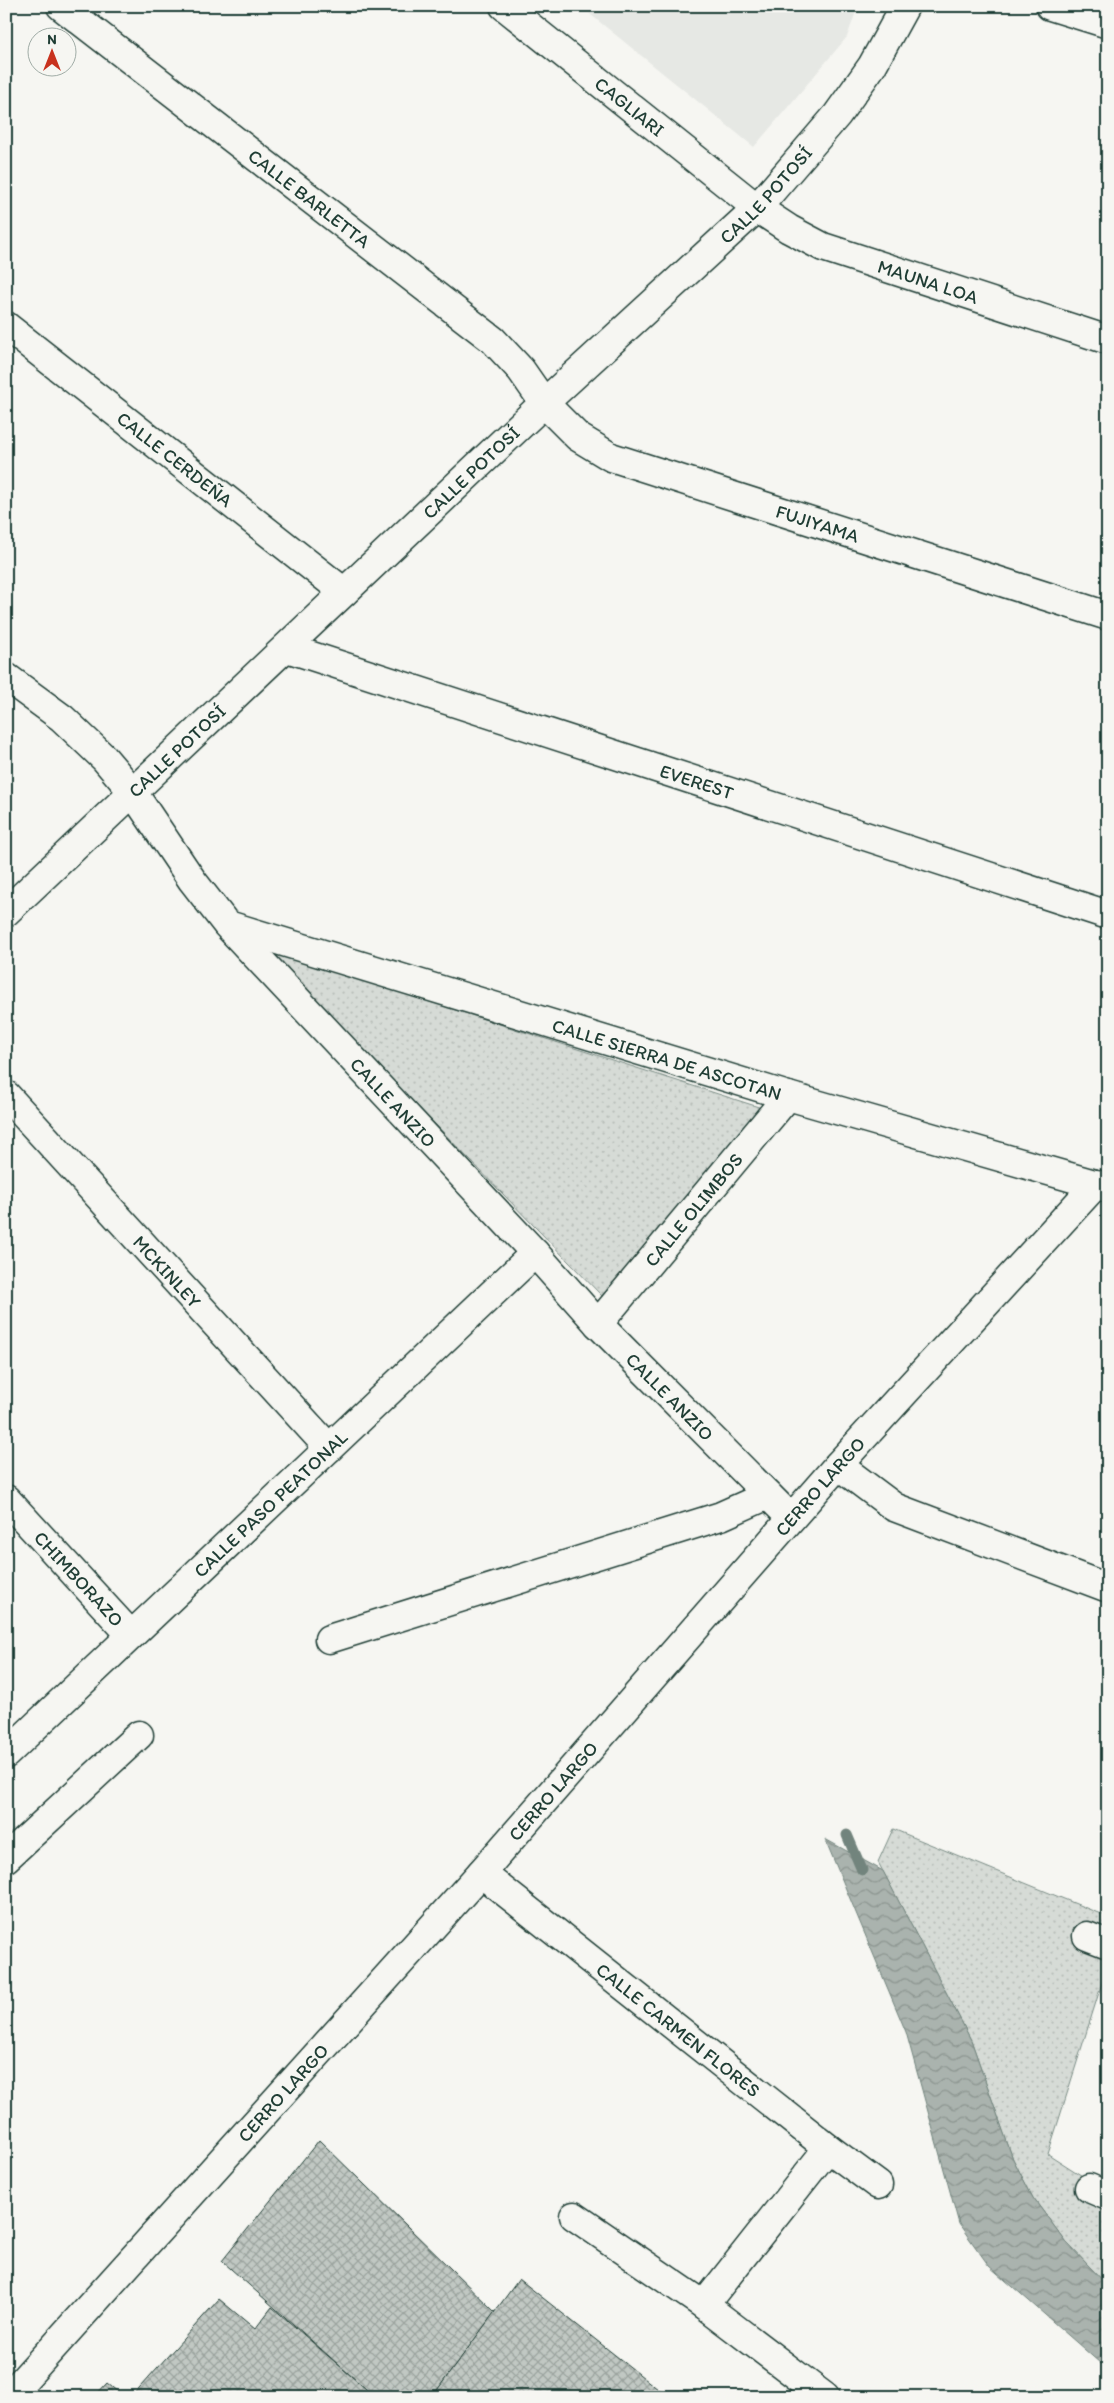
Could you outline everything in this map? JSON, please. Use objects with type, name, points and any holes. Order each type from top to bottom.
[{"type":"street","name":"CALLE BARLETTA","points":[[61,6],[493,340],[521,370],[544,404]]},
{"type":"street","name":"CAGLIARI","points":[[504,6],[757,208]]},
{"type":"street","name":"CALLE POTOSÍ","points":[[6,912],[544,404],[757,208],[837,115],[872,66],[905,6]]},
{"type":"street","points":[[1050,6],[1108,24]]},
{"type":"street","name":"MAUNA LOA","points":[[757,208],[789,229],[822,247],[1108,340]]},
{"type":"street","name":"CALLE CERDEÑA","points":[[6,326],[344,592]]},
{"type":"street","name":"FUJIYAMA","points":[[544,404],[578,437],[611,457],[1108,616]]},
{"type":"street","name":"EVEREST","points":[[287,648],[1108,915]]},
{"type":"street","name":"CALLE ANZIO","points":[[6,677],[62,718],[104,758],[132,791],[186,873],[227,925],[535,1253],[598,1324],[791,1518]]},
{"type":"street","name":"CALLE SIERRA DE ASCOTAN","points":[[227,925],[788,1096],[1102,1186]]},
{"type":"street","name":"MCKINLEY","points":[[6,1095],[329,1448]]},
{"type":"street","name":"CALLE OLIMBOS","points":[[598,1324],[788,1096]]},
{"type":"street","name":"CERRO LARGO","points":[[8,2397],[480,1873],[838,1465],[1102,1186]]},
{"type":"street","name":"CALLE PASO PEATONAL","points":[[6,1754],[535,1253]]},
{"type":"street","points":[[838,1465],[894,1508],[1108,1588]]},
{"type":"street","points":[[329,1639],[721,1516],[768,1495]]},
{"type":"street","name":"CHIMBORAZO","points":[[6,1499],[131,1636]]},
{"type":"street","points":[[6,1858],[139,1735]]},
{"type":"street","name":"CALLE CARMEN FLORES","points":[[480,1873],[828,2148],[878,2185]]},
{"type":"street","points":[[704,2305],[828,2148]]},
{"type":"street","points":[[574,2216],[704,2305],[826,2397]]},
{"type":"shaded area","points":[[580,6],[858,6],[847,37],[754,147]]},
{"type":"shaded area","points":[[265,949],[768,1110],[603,1297]]},
{"type":"shaded area","points":[[893,1829],[1108,1917],[1108,1964],[1048,2154],[1087,2179],[1108,2197],[1108,2286],[1066,2242],[1033,2198],[1013,2159],[971,2040],[878,1862]]},
{"type":"water","points":[[825,1839],[883,1871],[971,2040],[1013,2159],[1033,2198],[1066,2242],[1108,2286],[1108,2370],[989,2266],[959,2224],[906,2032]]},
{"type":"building","points":[[319,2140],[495,2312],[432,2397],[375,2397],[222,2261]]},
{"type":"building","points":[[519,2279],[668,2397],[432,2397]]},
{"type":"building","points":[[219,2299],[255,2329],[272,2307],[375,2397],[131,2397]]},
{"type":"building","points":[[107,2383],[124,2397],[94,2397]]},
{"type":"waterway","points":[[847,1835],[862,1870]]}]
